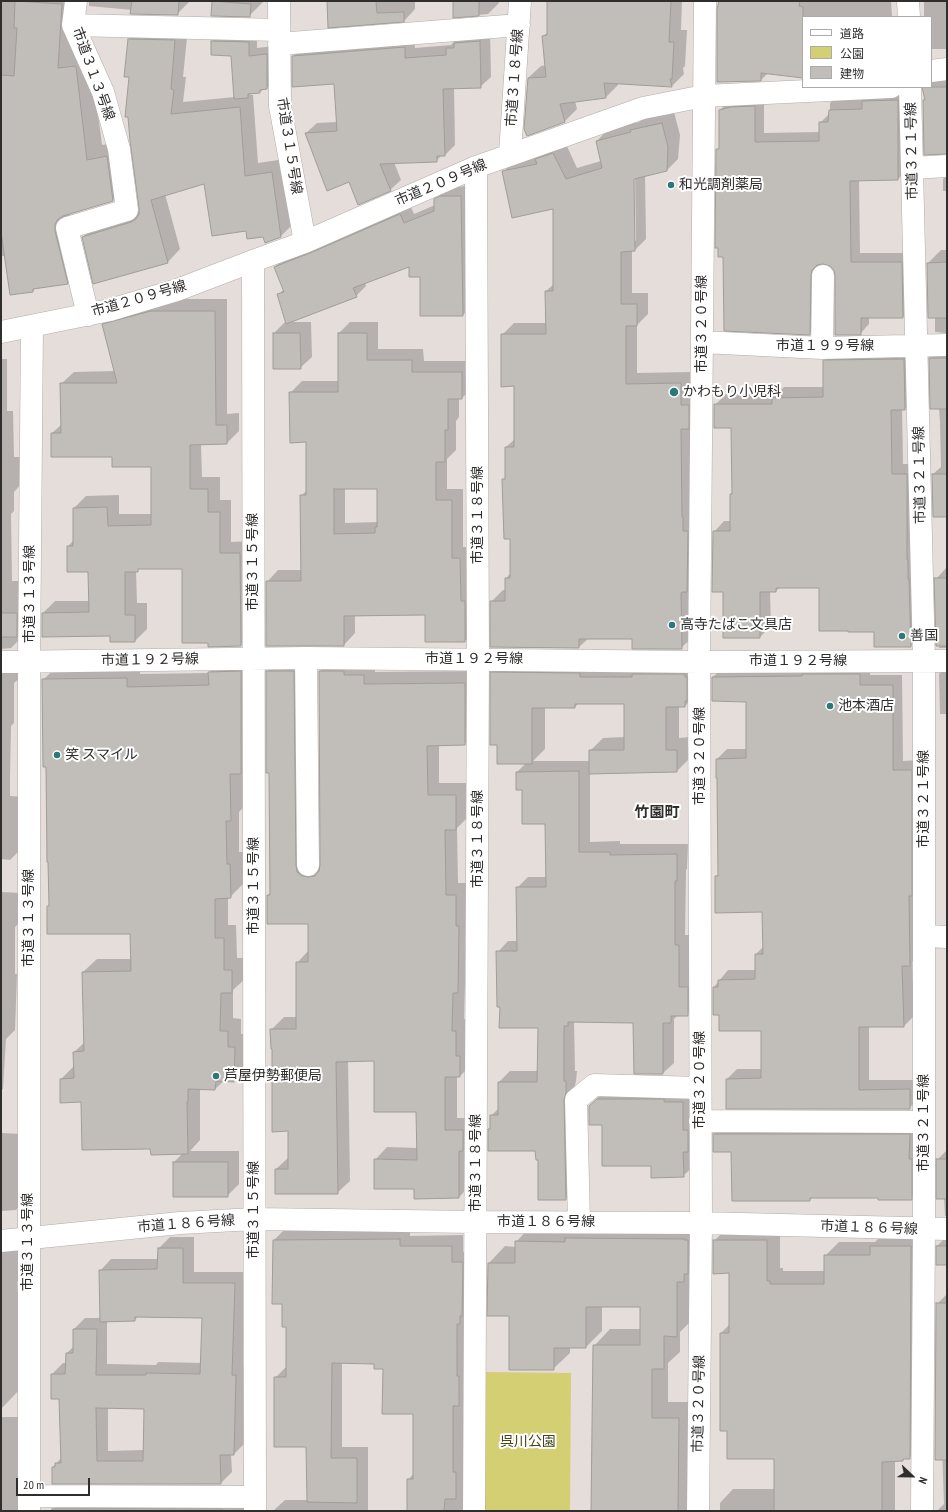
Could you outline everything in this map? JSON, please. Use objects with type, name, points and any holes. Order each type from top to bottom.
[{"type":"street","name":"市道３１３号線","points":[[76,1],[74,25],[103,92],[118,149],[127,210],[67,228],[88,315]]},
{"type":"street","name":"市道３１５号線","points":[[279,1],[280,106],[305,242]]},
{"type":"street","name":"市道３１８号線","points":[[510,154],[520,1]]},
{"type":"street","name":"市道３２０号線","points":[[698,1511],[701,1223],[699,662],[706,1]]},
{"type":"street","points":[[908,1],[909,16]]},
{"type":"street","points":[[74,25],[279,37],[519,24]]},
{"type":"street","points":[[932,71],[947,69]]},
{"type":"street","name":"市道２０９号線","points":[[1,332],[110,310],[177,290],[305,242],[476,167],[643,108],[704,96],[871,88]]},
{"type":"street","name":"市道３２１号線","points":[[910,88],[924,661],[924,1229],[922,1511]]},
{"type":"street","points":[[912,168],[947,166]]},
{"type":"street","name":"市道３１８号線","points":[[474,1511],[478,659],[476,167]]},
{"type":"street","name":"市道３１５号線","points":[[253,261],[255,1504]]},
{"type":"street","points":[[822,276],[822,348]]},
{"type":"street","name":"市道３１３号線","points":[[29,1504],[29,661],[32,326]]},
{"type":"street","name":"市道１９９号線","points":[[702,342],[822,348],[947,345]]},
{"type":"street","name":"市道１９２号線","points":[[1,662],[253,658],[699,662],[947,661]]},
{"type":"street","points":[[306,658],[308,865]]},
{"type":"street","points":[[924,936],[947,937]]},
{"type":"street","points":[[579,1222],[576,1100],[594,1085],[700,1088]]},
{"type":"street","points":[[700,1120],[924,1122]]},
{"type":"street","name":"市道１８６号線","points":[[1,1241],[180,1223],[254,1219],[701,1223],[947,1229]]},
{"type":"street","points":[[29,1504],[255,1504]]},
{"type":"green space","name":"呉川公園","points":[[485,1372],[571,1373],[570,1511],[484,1511]]},
{"type":"building","points":[[15,1],[62,4],[58,68],[76,66],[87,160],[107,156],[113,201],[63,216],[58,219],[55,224],[55,231],[68,284],[33,289],[33,292],[10,295],[1,232],[1,75],[14,76],[17,28],[14,28]]},
{"type":"building","points":[[132,1],[179,1],[178,15],[130,14]]},
{"type":"building","points":[[212,1],[251,4],[250,17],[211,16]]},
{"type":"building","points":[[327,1],[376,1],[377,13],[404,12],[404,22],[328,28]]},
{"type":"building","points":[[453,1],[479,1],[479,16],[453,18]]},
{"type":"building","points":[[547,1],[671,1],[669,42],[674,42],[672,79],[670,79],[672,87],[604,83],[606,98],[560,104],[565,122],[527,136],[524,129],[528,78],[546,77],[542,36],[547,35]]},
{"type":"building","points":[[719,1],[800,1],[799,6],[803,7],[802,78],[761,73],[761,81],[717,82],[717,9]]},
{"type":"building","points":[[128,39],[175,40],[171,89],[174,90],[171,114],[240,107],[245,176],[272,172],[281,237],[265,243],[263,237],[247,239],[246,231],[212,236],[204,184],[151,200],[168,263],[93,284],[82,237],[131,222],[136,219],[139,214],[128,117],[125,117],[129,77],[124,77]]},
{"type":"building","points":[[211,41],[249,42],[249,56],[267,54],[267,89],[260,90],[260,93],[248,94],[248,98],[234,99],[231,56],[211,55]]},
{"type":"building","points":[[480,41],[481,88],[443,89],[445,156],[437,156],[437,162],[380,164],[391,191],[358,205],[349,182],[327,191],[305,133],[337,131],[334,84],[292,87],[292,56],[405,47],[405,58],[446,55],[446,48],[454,48],[454,43]]},
{"type":"building","points":[[947,87],[947,154],[924,155],[923,100],[925,100],[922,88]]},
{"type":"building","points":[[898,100],[898,180],[850,181],[851,262],[902,262],[903,318],[861,318],[861,335],[835,335],[834,270],[830,266],[823,264],[817,265],[812,270],[811,275],[810,335],[724,331],[723,257],[718,257],[718,248],[715,248],[716,149],[719,149],[719,110],[731,107],[755,106],[755,142],[819,141],[819,122],[828,122],[829,110],[862,109],[862,101]]},
{"type":"building","points":[[662,123],[668,147],[667,171],[634,179],[635,251],[621,252],[621,304],[637,304],[637,326],[626,326],[626,384],[681,383],[681,405],[689,405],[689,429],[681,429],[682,517],[683,531],[688,531],[687,592],[681,593],[682,649],[632,649],[632,639],[579,639],[579,648],[490,647],[490,601],[505,601],[505,578],[510,578],[510,539],[504,539],[502,479],[505,479],[505,447],[514,447],[514,386],[501,387],[501,334],[546,334],[545,291],[553,291],[553,209],[512,218],[502,171],[537,164],[535,159],[553,153],[566,179],[602,168],[596,141],[631,132],[630,130]]},
{"type":"building","points":[[440,196],[461,196],[463,316],[420,316],[420,277],[409,277],[409,267],[353,288],[357,297],[286,324],[277,294],[284,292],[274,267],[400,214],[404,223],[434,211],[434,199]]},
{"type":"building","points":[[947,262],[947,318],[928,318],[927,263]]},
{"type":"building","points":[[151,311],[215,311],[216,425],[227,425],[227,444],[190,445],[190,489],[208,489],[208,512],[220,512],[220,553],[240,553],[241,646],[208,647],[208,643],[182,643],[182,569],[138,569],[138,572],[125,572],[125,615],[135,615],[135,642],[110,642],[110,636],[42,637],[42,613],[89,612],[88,572],[67,572],[67,546],[73,546],[73,508],[107,507],[108,526],[151,525],[151,467],[112,467],[112,457],[51,457],[51,433],[61,433],[60,383],[117,383],[102,324]]},
{"type":"building","points":[[273,333],[300,333],[301,369],[273,369]]},
{"type":"building","points":[[338,333],[367,333],[367,360],[412,360],[412,372],[462,372],[462,399],[448,399],[448,430],[445,430],[445,462],[436,462],[436,500],[452,500],[452,558],[460,558],[461,601],[465,601],[465,642],[425,642],[425,615],[344,616],[344,646],[266,646],[266,581],[301,581],[300,495],[306,495],[306,442],[290,443],[289,392],[338,392]],"holes":[[[334,489],[377,489],[377,527],[375,527],[375,533],[334,534]]]},
{"type":"building","points":[[929,358],[947,358],[947,409],[930,409]]},
{"type":"building","points":[[904,359],[905,410],[891,410],[892,474],[907,474],[907,560],[911,647],[874,647],[874,632],[819,631],[819,588],[776,588],[776,592],[760,592],[760,638],[723,638],[723,592],[712,592],[713,531],[730,531],[730,494],[732,494],[731,428],[714,428],[714,404],[772,404],[772,398],[823,397],[823,360]]},
{"type":"building","points":[[932,474],[947,474],[947,517],[933,517]]},
{"type":"building","points":[[934,578],[947,578],[947,646],[936,646]]},
{"type":"building","points":[[1,613],[17,613],[17,637],[1,637]]},
{"type":"building","points":[[241,671],[241,774],[230,774],[231,821],[226,821],[227,864],[230,864],[231,898],[215,899],[215,938],[224,938],[224,970],[232,970],[232,993],[221,993],[220,1031],[228,1031],[228,1047],[235,1047],[234,1082],[216,1081],[215,1090],[188,1089],[188,1154],[151,1155],[150,1149],[82,1150],[81,1102],[60,1103],[60,1079],[74,1078],[73,1052],[84,1051],[82,972],[131,971],[130,934],[47,934],[47,906],[49,906],[46,767],[43,767],[42,679],[127,678],[127,687],[209,685],[208,672]]},
{"type":"building","points":[[266,671],[294,671],[296,865],[297,872],[302,876],[308,877],[315,876],[319,871],[320,865],[319,671],[344,671],[344,675],[364,675],[364,684],[465,683],[465,745],[427,746],[428,795],[456,795],[456,830],[445,830],[446,895],[456,895],[456,926],[459,926],[458,993],[453,993],[452,1031],[456,1031],[456,1056],[460,1056],[460,1077],[445,1077],[445,1130],[463,1130],[463,1151],[459,1151],[459,1198],[414,1199],[414,1189],[374,1189],[374,1159],[417,1160],[416,1112],[374,1112],[374,1061],[336,1062],[338,1194],[275,1194],[275,1169],[288,1169],[288,1131],[272,1132],[272,1049],[270,1029],[296,1029],[296,962],[308,962],[308,924],[267,924],[267,895],[270,895],[269,773],[266,773]]},
{"type":"building","points":[[490,672],[580,673],[580,677],[632,677],[632,674],[685,674],[685,677],[687,677],[687,701],[685,701],[685,707],[666,707],[666,750],[677,750],[677,772],[589,774],[589,750],[624,750],[624,704],[575,704],[575,708],[532,708],[532,764],[497,764],[497,745],[490,745]]},
{"type":"building","points":[[802,674],[860,674],[860,685],[893,685],[893,770],[912,770],[912,896],[909,896],[910,966],[902,966],[904,1027],[859,1027],[859,1090],[910,1089],[910,1109],[726,1109],[726,1079],[761,1078],[761,1031],[719,1031],[719,1015],[713,1015],[713,987],[718,987],[718,980],[755,979],[755,954],[763,954],[762,912],[715,913],[715,876],[718,876],[716,759],[746,758],[746,702],[712,701],[712,677],[802,676]]},
{"type":"building","points":[[579,771],[579,852],[610,852],[610,855],[677,854],[677,881],[675,881],[675,945],[679,945],[679,987],[688,987],[688,1016],[671,1016],[671,1023],[663,1023],[663,1074],[634,1074],[633,1023],[568,1022],[568,1026],[564,1026],[564,1081],[566,1081],[566,1093],[564,1100],[566,1200],[538,1200],[538,1160],[536,1160],[535,1151],[488,1151],[488,1129],[490,1129],[490,1115],[498,1115],[498,1082],[537,1082],[538,1028],[499,1028],[500,1007],[497,1007],[496,951],[517,951],[516,887],[546,887],[545,824],[522,824],[522,790],[516,790],[516,772]]},
{"type":"building","points":[[597,1099],[664,1099],[664,1102],[683,1102],[683,1130],[688,1130],[688,1152],[683,1152],[684,1177],[651,1178],[651,1166],[602,1166],[602,1125],[589,1125],[589,1106]]},
{"type":"building","points":[[713,1134],[910,1134],[909,1159],[912,1159],[912,1200],[878,1200],[878,1198],[810,1198],[810,1201],[732,1201],[731,1152],[713,1152]]},
{"type":"building","points":[[936,1159],[947,1159],[947,1199],[936,1199]]},
{"type":"building","points":[[173,1162],[228,1162],[228,1197],[173,1197]]},
{"type":"building","points":[[565,1238],[688,1240],[688,1274],[684,1274],[684,1282],[677,1282],[677,1337],[664,1336],[664,1369],[652,1369],[652,1418],[679,1418],[678,1511],[591,1511],[593,1345],[640,1345],[640,1307],[586,1307],[586,1348],[554,1348],[554,1370],[509,1370],[509,1316],[487,1316],[488,1263],[515,1263],[515,1241],[565,1242]]},
{"type":"building","points":[[400,1239],[400,1246],[452,1246],[452,1262],[463,1262],[462,1316],[460,1316],[460,1324],[457,1324],[457,1376],[459,1376],[459,1406],[453,1406],[453,1472],[456,1472],[456,1499],[445,1499],[444,1511],[407,1511],[407,1479],[413,1479],[413,1414],[382,1414],[383,1369],[374,1369],[374,1364],[332,1363],[331,1458],[357,1458],[357,1503],[307,1502],[306,1447],[274,1447],[274,1377],[286,1377],[286,1327],[282,1327],[282,1304],[272,1304],[273,1240]]},
{"type":"building","points":[[713,1240],[767,1240],[767,1281],[770,1281],[770,1284],[824,1284],[824,1255],[870,1255],[870,1246],[911,1246],[910,1459],[903,1459],[903,1461],[882,1462],[882,1511],[774,1511],[774,1459],[727,1459],[727,1431],[720,1431],[720,1333],[729,1333],[729,1273],[713,1274]]},
{"type":"building","points":[[936,1246],[947,1246],[947,1265],[936,1265]]},
{"type":"building","points":[[158,1248],[183,1248],[183,1283],[235,1283],[232,1375],[236,1375],[234,1455],[220,1455],[221,1484],[52,1484],[52,1467],[55,1467],[55,1463],[61,1463],[59,1399],[51,1399],[51,1374],[65,1374],[66,1353],[73,1353],[73,1329],[97,1329],[96,1375],[146,1375],[146,1373],[200,1374],[202,1318],[135,1317],[135,1321],[100,1322],[99,1270],[157,1269]],"holes":[[[96,1408],[144,1409],[143,1461],[97,1461]]]},
{"type":"building","points":[[936,1303],[947,1303],[947,1460],[935,1460]]},
{"type":"building","points":[[52,1509],[222,1509],[223,1511],[52,1511]]},
{"type":"place","name":"和光調剤薬局","points":[[671,185]]},
{"type":"place","name":"かわもり小児科","points":[[674,392]]},
{"type":"place","name":"高寺たばこ文具店","points":[[672,625]]},
{"type":"place","name":"善国","points":[[902,636]]},
{"type":"place","name":"池本酒店","points":[[830,706]]},
{"type":"place","name":"笑 スマイル","points":[[57,755]]},
{"type":"place","name":"芦屋伊勢郵便局","points":[[216,1076]]},
{"type":"district","name":"竹園町","points":[[657,813]]}]
